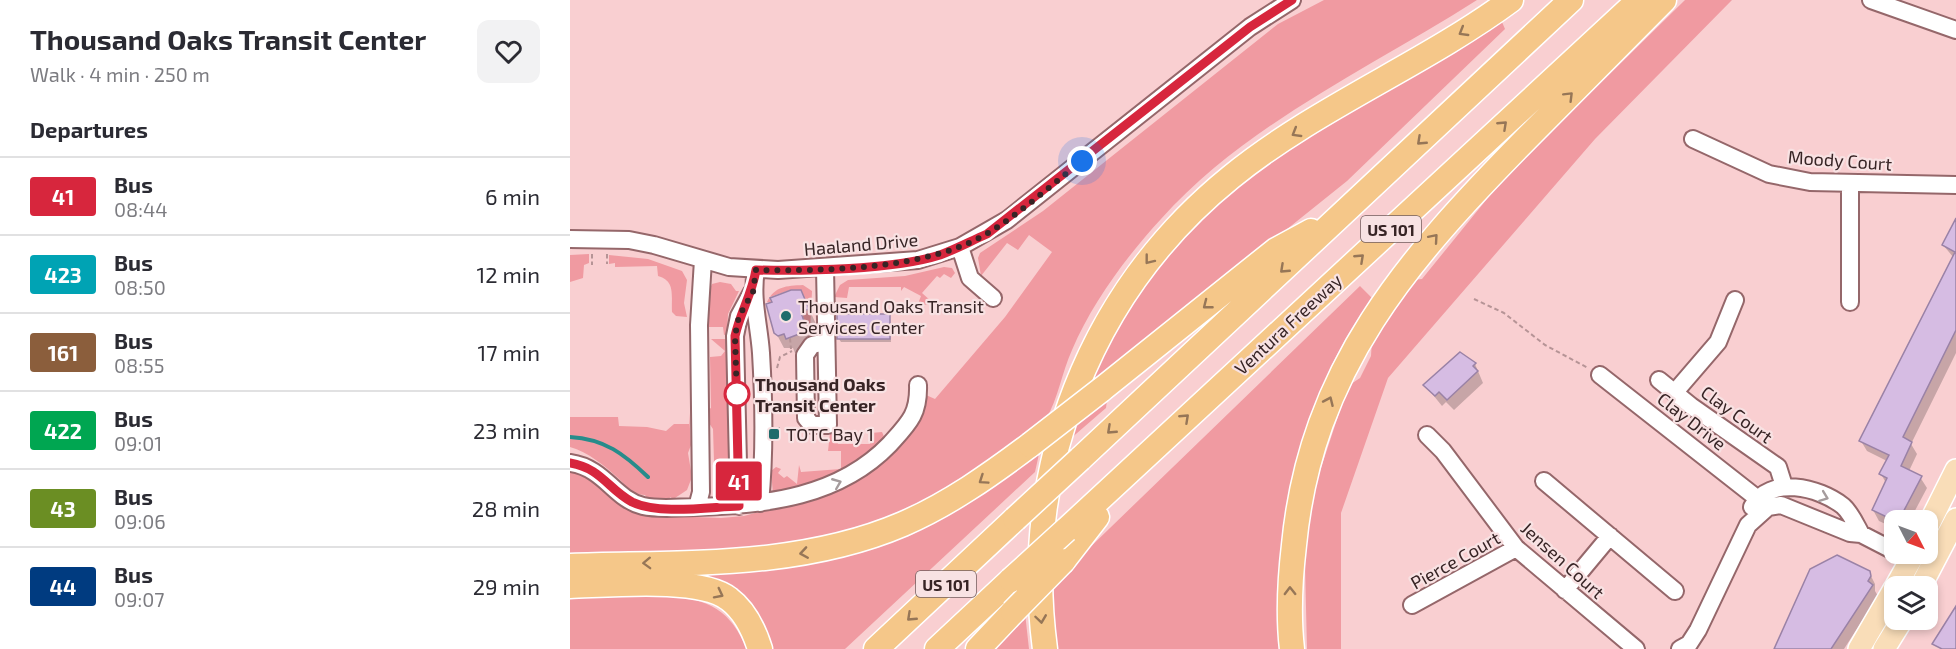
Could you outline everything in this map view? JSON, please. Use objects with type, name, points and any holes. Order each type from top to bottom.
[{"type":"highway","points":[[1045,649],[1039,604],[1039,569],[1051,464],[1073,392],[1101,331],[1127,287],[1191,212],[1232,176],[1279,142],[1511,0]]},
{"type":"highway","name":"US 101","points":[[876,649],[1570,0]]},
{"type":"highway","name":"Ventura Freeway","points":[[937,649],[1639,0]]},
{"type":"highway","points":[[1292,649],[1290,582],[1296,517],[1306,468],[1322,418],[1340,377],[1371,320],[1405,270],[1475,191],[1664,0]]},
{"type":"highway","points":[[570,566],[775,558],[849,542],[894,528],[933,510],[987,477],[1101,390],[1276,250],[1342,214]]},
{"type":"highway","points":[[978,649],[1063,561],[1142,458]]},
{"type":"highway","points":[[570,586],[680,585],[712,589],[729,599],[744,615],[754,630],[760,649]]},
{"type":"main road","points":[[1936,510],[1956,470]]},
{"type":"main road","points":[[1927,576],[1956,519]]},
{"type":"main road","points":[[1859,649],[1884,607]]},
{"type":"main road","points":[[1884,649],[1896,630]]},
{"type":"street","name":"Haaland Drive","points":[[570,239],[629,240],[703,260],[756,270],[825,268],[918,260],[960,247],[1007,220],[1250,27],[1292,0]]},
{"type":"street","points":[[1872,0],[1956,30]]},
{"type":"street","name":"Moody Court","points":[[1693,139],[1769,174],[1810,182],[1956,185]]},
{"type":"street","points":[[1850,183],[1850,303]]},
{"type":"street","points":[[960,247],[970,279],[993,298]]},
{"type":"street","points":[[697,507],[701,492],[699,325],[703,260]]},
{"type":"street","points":[[825,268],[828,426]]},
{"type":"street","points":[[756,270],[753,292],[761,351],[764,466],[760,503]]},
{"type":"street","points":[[739,506],[735,336],[739,316],[753,292]]},
{"type":"street","points":[[1675,392],[1718,342],[1735,300]]},
{"type":"street","name":"Clay Drive","points":[[1600,375],[1758,499]]},
{"type":"street","name":"Clay Court","points":[[1659,380],[1778,467],[1784,486]]},
{"type":"street","points":[[570,463],[596,471],[621,494],[639,505],[660,508],[739,506],[813,493],[847,479],[876,458],[899,434],[918,407],[918,385]]},
{"type":"street","name":"Jensen Court","points":[[1427,435],[1443,451],[1516,549],[1636,649]]},
{"type":"street","points":[[1544,482],[1675,591]]},
{"type":"street","points":[[1748,525],[1748,516],[1758,499],[1769,491],[1784,486],[1837,502],[1845,508],[1860,534]]},
{"type":"street","points":[[1680,649],[1689,644],[1698,630],[1748,525],[1768,507],[1781,505],[1884,545]]},
{"type":"street","points":[[1565,590],[1610,536]]},
{"type":"street","name":"Pierce Court","points":[[1412,605],[1516,549]]},
{"type":"street","points":[[1914,564],[1924,576]]},
{"type":"path","points":[[592,251],[592,265]]},
{"type":"path","points":[[607,264],[609,252]]},
{"type":"path","points":[[1474,299],[1504,313],[1545,345],[1600,375]]},
{"type":"path","points":[[780,357],[793,351],[790,338]]},
{"type":"shaded area","points":[[1324,0],[1477,0],[1311,99],[1231,154],[1195,185],[1161,219],[1111,281],[1080,332],[1046,419],[1020,442],[915,508],[894,519],[848,535],[770,549],[689,554],[570,556],[570,471],[582,473],[647,515],[721,518],[744,516],[821,495],[917,422],[924,408],[926,395],[935,399],[1005,317],[1052,252],[1029,235],[1018,250],[1007,243],[981,276],[978,258],[980,253],[1043,211],[1278,24]]},
{"type":"shaded area","points":[[1685,0],[1732,0],[1595,139],[1388,378],[1341,513],[1341,649],[1307,649],[1305,566],[1309,516],[1317,480],[1348,386],[1360,378],[1371,356],[1372,339],[1413,280],[1422,279],[1504,178]]},
{"type":"shaded area","points":[[1502,22],[1505,29],[1347,181],[1220,283],[1108,392],[1106,408],[1069,440],[1118,326],[1140,289],[1186,232],[1240,185],[1300,143],[1466,41]]},
{"type":"shaded area","points":[[589,254],[589,263],[584,265],[583,278],[570,282],[570,255]]},
{"type":"shaded area","points":[[609,255],[648,259],[682,271],[687,280],[684,303],[687,317],[676,316],[672,312],[670,285],[664,278],[658,276],[657,266],[615,267],[615,263],[609,264]]},
{"type":"shaded area","points":[[944,267],[952,268],[955,273],[951,278],[944,274],[940,278],[937,276],[922,293],[931,301],[928,305],[918,304],[921,296],[904,287],[901,291],[901,287],[849,287],[847,298],[834,297],[840,285],[848,280],[905,276]]},
{"type":"shaded area","points":[[720,282],[731,284],[736,291],[739,291],[728,314],[727,334],[724,335],[723,327],[706,327],[708,293],[712,284]]},
{"type":"shaded area","points":[[803,285],[812,291],[810,331],[801,312],[809,309],[801,290],[790,290],[770,297],[777,290]]},
{"type":"shaded area","points":[[1360,286],[1373,299],[1356,321],[1327,377],[1303,441],[1287,503],[1281,560],[1282,649],[1052,649],[1048,588]]},
{"type":"shaded area","points":[[711,339],[727,339],[729,477],[726,489],[715,493],[713,429],[707,420],[707,410],[711,408],[710,357],[721,356],[725,351]]},
{"type":"shaded area","points":[[689,413],[691,445],[688,453],[692,477],[687,490],[672,500],[671,497],[666,500],[647,498],[645,495],[633,492],[596,460],[570,447],[570,417],[618,417],[619,426],[647,427],[666,431],[674,424],[689,424]]},
{"type":"shaded area","points":[[882,432],[886,441],[840,476],[773,494],[771,471],[776,467],[781,469],[778,473],[784,478],[787,476],[797,484],[799,465],[801,472],[841,469],[841,451],[828,451],[830,433],[837,437],[838,444],[870,444],[871,433]]},
{"type":"shaded area","points":[[1041,445],[1035,472],[845,649],[764,649],[749,613],[620,573],[824,558]]},
{"type":"shaded area","points":[[657,593],[700,601],[722,612],[731,621],[747,649],[570,649],[570,594]]},
{"type":"shaded area","points":[[1025,613],[1029,649],[990,649]]},
{"type":"building","points":[[1956,218],[1956,330],[1903,437],[1912,442],[1901,466],[1922,476],[1904,510],[1884,510],[1884,516],[1872,510],[1887,478],[1879,474],[1889,455],[1859,441],[1955,252],[1942,245]]},
{"type":"building","name":"Thousand Oaks Transit Services Center","points":[[791,290],[801,290],[809,309],[801,312],[807,331],[786,339],[784,334],[778,336],[774,333],[766,304],[772,302],[770,298]]},
{"type":"building","points":[[837,314],[890,314],[890,339],[837,339]]},
{"type":"building","points":[[1460,352],[1476,363],[1473,366],[1478,371],[1447,400],[1439,392],[1435,396],[1423,385]]},
{"type":"building","points":[[1837,555],[1870,571],[1871,576],[1868,581],[1873,585],[1831,649],[1774,649],[1810,569]]},
{"type":"building","points":[[1956,606],[1956,649],[1942,649],[1932,644]]},
{"type":"waterway","points":[[570,437],[604,444],[631,461],[648,477]]},
{"type":"bus line","name":"41","points":[[570,463],[596,471],[621,494],[639,505],[660,508],[739,506],[735,336],[739,316],[753,292],[756,270],[886,264],[918,260],[939,255],[987,234],[1250,27],[1271,11],[1292,0]]},
{"type":"place","name":"Thousand Oaks Transit Services Center","points":[[786,316]]},
{"type":"place","name":"Thousand Oaks Transit Center","points":[[737,394]]},
{"type":"place","name":"TOTC Bay 1","points":[[774,434]]},
{"type":"route","points":[[737,394],[737,400],[735,336],[739,316],[753,292],[756,270],[886,264],[939,255],[987,234],[1082,161]]}]
